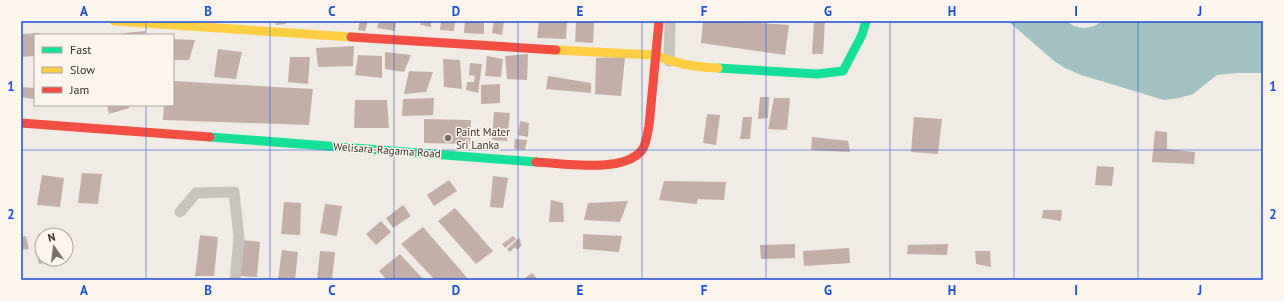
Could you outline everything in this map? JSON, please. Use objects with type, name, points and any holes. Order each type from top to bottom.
[{"type":"street","points":[[114,21],[655,55],[669,61],[694,67],[817,74],[843,71],[862,34],[866,21]]},
{"type":"street","name":"Welisara-Ragama Road","points":[[21,123],[580,165],[608,165],[619,163],[636,156],[642,150],[645,143],[649,126],[659,21]]},
{"type":"street","points":[[669,61],[670,21]]},
{"type":"street","points":[[180,212],[196,193],[234,192],[239,238],[235,280]]},
{"type":"water","points":[[1008,21],[1067,21],[1080,28],[1085,28],[1094,26],[1103,21],[1263,21],[1263,73],[1217,75],[1193,94],[1164,100],[1081,75],[1065,68],[1054,61]]},
{"type":"building","points":[[275,21],[285,21],[286,24],[276,25]]},
{"type":"building","points":[[360,21],[368,21],[365,31],[358,30]]},
{"type":"building","points":[[379,21],[396,21],[395,31],[377,28]]},
{"type":"building","points":[[421,21],[431,21],[431,27],[420,25]]},
{"type":"building","points":[[441,21],[455,21],[454,31],[440,30]]},
{"type":"building","points":[[465,21],[484,21],[484,34],[464,33]]},
{"type":"building","points":[[494,21],[504,21],[502,35],[492,33]]},
{"type":"building","points":[[539,21],[567,21],[566,39],[537,38]]},
{"type":"building","points":[[576,21],[594,21],[593,43],[575,42]]},
{"type":"building","points":[[703,21],[789,25],[785,55],[701,43]]},
{"type":"building","points":[[814,21],[825,21],[823,54],[812,54]]},
{"type":"building","points":[[145,31],[145,34],[125,33]]},
{"type":"building","points":[[40,33],[34,34],[34,56],[21,57],[21,34]]},
{"type":"building","points":[[174,39],[195,40],[189,60],[174,60]]},
{"type":"building","points":[[354,46],[353,66],[318,67],[316,48]]},
{"type":"building","points":[[218,49],[242,52],[236,79],[214,77]]},
{"type":"building","points":[[385,52],[411,55],[404,72],[385,69]]},
{"type":"building","points":[[528,54],[527,80],[507,79],[505,56]]},
{"type":"building","points":[[358,55],[382,56],[382,78],[355,75]]},
{"type":"building","points":[[487,56],[503,59],[501,77],[485,76]]},
{"type":"building","points":[[290,57],[310,57],[308,84],[288,82]]},
{"type":"building","points":[[625,57],[621,96],[595,94],[596,58]]},
{"type":"building","points":[[443,59],[460,60],[462,89],[444,87]]},
{"type":"building","points":[[470,63],[482,64],[478,93],[466,90],[467,82],[474,82],[475,76],[469,75]]},
{"type":"building","points":[[409,71],[433,72],[426,92],[404,94]]},
{"type":"building","points":[[548,76],[591,83],[591,93],[546,89]]},
{"type":"building","points":[[174,81],[313,89],[309,125],[163,120],[164,106],[174,106]]},
{"type":"building","points":[[500,84],[500,103],[481,104],[481,85]]},
{"type":"building","points":[[21,87],[34,88],[34,99],[21,97]]},
{"type":"building","points":[[760,97],[769,97],[768,118],[758,119]]},
{"type":"building","points":[[434,98],[433,115],[402,116],[403,99]]},
{"type":"building","points":[[774,98],[790,98],[787,130],[768,129]]},
{"type":"building","points":[[355,100],[387,100],[389,128],[354,128]]},
{"type":"building","points":[[107,106],[129,106],[129,108],[109,114]]},
{"type":"building","points":[[494,112],[510,113],[507,141],[492,140]]},
{"type":"building","points":[[707,114],[720,115],[716,145],[703,143]]},
{"type":"building","points":[[743,117],[752,117],[750,139],[740,139]]},
{"type":"building","points":[[914,117],[942,119],[938,154],[911,152]]},
{"type":"building","points":[[424,119],[471,120],[470,144],[424,143]]},
{"type":"building","points":[[520,121],[529,123],[528,137],[518,135]]},
{"type":"building","points":[[1155,131],[1167,132],[1167,149],[1195,152],[1194,164],[1152,162]]},
{"type":"building","points":[[812,137],[848,141],[850,152],[811,150]]},
{"type":"building","points":[[515,139],[527,140],[525,150],[514,149]]},
{"type":"building","points":[[1097,166],[1114,167],[1112,186],[1095,185]]},
{"type":"building","points":[[82,173],[102,174],[98,204],[78,203]]},
{"type":"building","points":[[42,175],[64,178],[60,207],[37,205]]},
{"type":"building","points":[[493,176],[508,178],[503,208],[490,207]]},
{"type":"building","points":[[449,180],[457,191],[434,206],[427,195]]},
{"type":"building","points":[[664,181],[726,182],[724,200],[698,199],[697,204],[659,200]]},
{"type":"building","points":[[551,200],[563,203],[564,222],[549,222]]},
{"type":"building","points":[[628,201],[620,222],[584,220],[588,203]]},
{"type":"building","points":[[284,202],[301,203],[300,235],[281,234]]},
{"type":"building","points":[[325,204],[342,206],[337,236],[320,233]]},
{"type":"building","points":[[403,205],[411,216],[393,228],[386,218]]},
{"type":"building","points":[[455,208],[493,251],[476,264],[438,221]]},
{"type":"building","points":[[1043,210],[1062,210],[1061,221],[1042,218]]},
{"type":"building","points":[[381,221],[391,232],[376,245],[366,234]]},
{"type":"building","points":[[423,227],[469,280],[435,280],[401,244]]},
{"type":"building","points":[[583,234],[622,236],[619,252],[583,249]]},
{"type":"building","points":[[200,235],[218,237],[214,276],[195,276]]},
{"type":"building","points":[[26,236],[29,249],[21,250],[21,237]]},
{"type":"building","points":[[513,236],[516,239],[505,248],[502,244]]},
{"type":"building","points":[[519,238],[522,245],[517,250],[515,247],[510,252],[507,249]]},
{"type":"building","points":[[242,240],[260,242],[257,277],[239,276]]},
{"type":"building","points":[[795,244],[795,258],[761,259],[760,245]]},
{"type":"building","points":[[948,244],[947,255],[907,254],[908,245]]},
{"type":"building","points":[[849,248],[850,263],[804,266],[803,251]]},
{"type":"building","points":[[282,250],[298,252],[295,280],[278,279]]},
{"type":"building","points":[[320,251],[335,252],[332,280],[317,280]]},
{"type":"building","points":[[975,251],[990,251],[991,267],[976,264]]},
{"type":"building","points":[[400,254],[424,280],[387,280],[379,271]]},
{"type":"building","points":[[532,273],[538,280],[522,280]]},
{"type":"traffic: fast","points":[[718,68],[817,74],[843,71],[862,35],[866,21]]},
{"type":"traffic: fast","points":[[210,137],[536,162]]},
{"type":"traffic: slow","points":[[114,21],[351,37]]},
{"type":"traffic: slow","points":[[556,50],[655,55],[670,61],[701,67],[718,68]]},
{"type":"traffic: jam","points":[[536,162],[576,165],[607,165],[622,162],[633,157],[642,150],[646,141],[649,126],[659,21]]},
{"type":"traffic: jam","points":[[351,37],[556,50]]},
{"type":"traffic: jam","points":[[21,123],[210,137]]},
{"type":"place","name":"Paint Mater Sri Lanka","points":[[448,138]]}]
